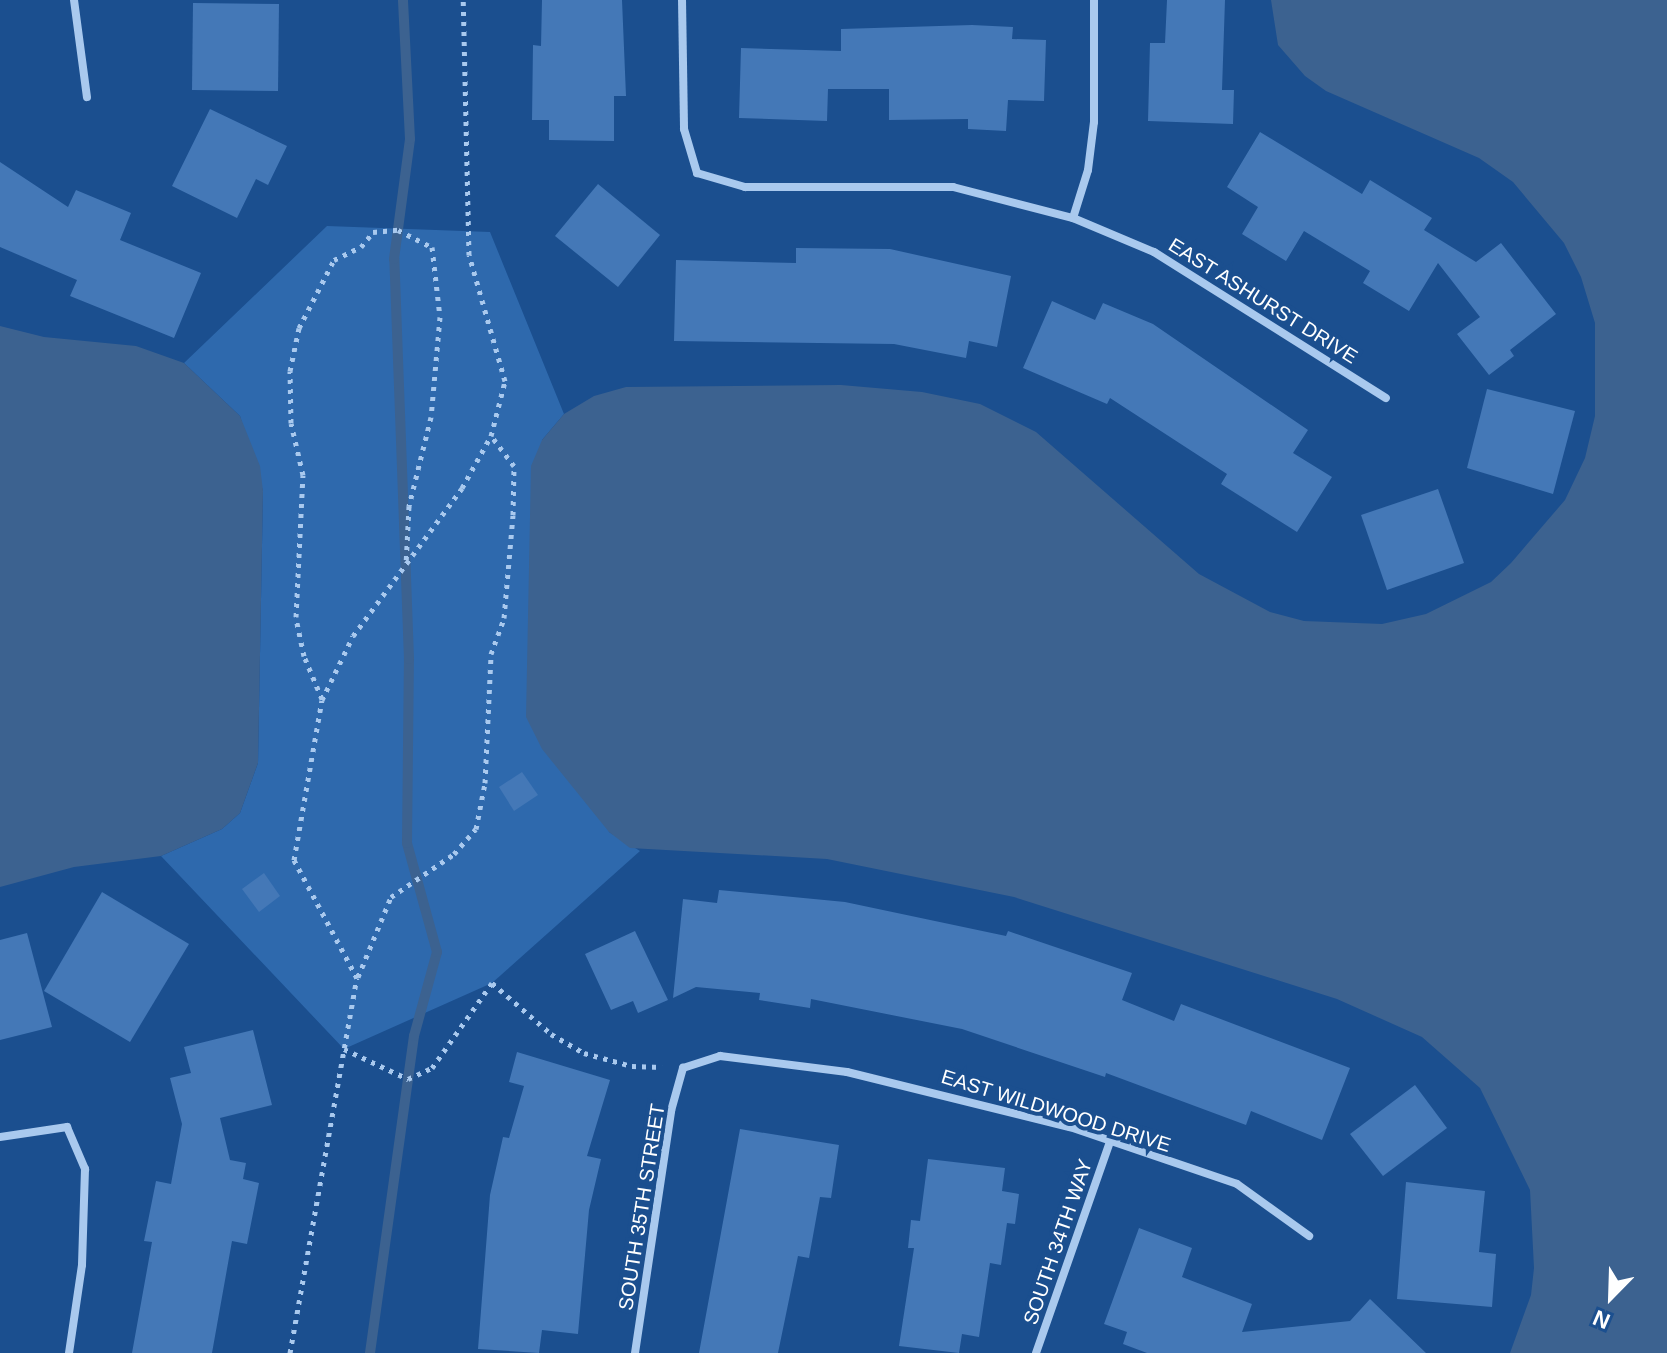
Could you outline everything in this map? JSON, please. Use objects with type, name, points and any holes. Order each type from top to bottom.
[{"type":"street","points":[[74,0],[87,97]]},
{"type":"street","name":"EAST ASHURST DRIVE","points":[[682,0],[684,129],[697,173],[745,187],[953,187],[1073,218],[1154,252],[1386,398]]},
{"type":"street","points":[[1073,218],[1088,170],[1094,122],[1094,0]]},
{"type":"street","name":"EAST WILDWOOD DRIVE","points":[[683,1068],[720,1056],[847,1072],[978,1101],[1237,1184],[1309,1236]]},
{"type":"street","name":"SOUTH 35TH STREET","points":[[635,1353],[671,1111],[683,1068]]},
{"type":"street","points":[[0,1137],[67,1127],[85,1169],[82,1265],[69,1353]]},
{"type":"street","name":"SOUTH 34TH WAY","points":[[1036,1353],[1110,1142]]},
{"type":"path","points":[[357,978],[294,860],[322,700],[353,636],[462,488],[491,436],[505,381],[469,255],[463,0]]},
{"type":"path","points":[[322,700],[304,656],[296,617],[303,475],[291,423],[290,371],[299,328],[334,260],[361,247],[373,232],[398,230],[432,247],[440,317],[431,417],[409,506],[406,565]]},
{"type":"path","points":[[290,1353],[357,978],[391,897],[454,854],[476,829],[485,783],[491,654],[504,618],[513,515],[514,466],[491,436]]},
{"type":"path","points":[[344,1049],[408,1079],[432,1068],[492,983],[551,1034],[584,1053],[632,1066],[683,1068]]},
{"type":"shaded area","points":[[1271,0],[1667,0],[1667,1353],[1510,1353],[1531,1295],[1534,1268],[1530,1190],[1480,1088],[1422,1037],[1337,999],[1014,897],[827,859],[630,848],[609,832],[542,749],[526,717],[531,466],[542,440],[564,414],[594,396],[626,387],[841,385],[922,392],[980,404],[1036,432],[1199,574],[1270,612],[1304,621],[1382,624],[1426,614],[1491,582],[1511,563],[1565,500],[1585,458],[1595,416],[1595,323],[1581,277],[1564,243],[1513,182],[1479,158],[1326,91],[1305,76],[1278,45]]},
{"type":"shaded area","points":[[327,226],[490,232],[564,414],[542,440],[609,832],[640,851],[492,983],[344,1049],[161,856],[222,829],[240,813],[258,763],[263,491],[240,416],[184,363]]},
{"type":"shaded area","points":[[0,326],[44,337],[136,346],[184,363],[240,416],[260,466],[263,491],[258,763],[240,813],[222,829],[161,856],[74,867],[0,887]]},
{"type":"building","points":[[542,0],[622,0],[626,96],[614,96],[614,141],[549,140],[549,120],[532,120],[533,45],[541,46]]},
{"type":"building","points":[[1167,0],[1225,0],[1222,90],[1234,90],[1233,124],[1148,121],[1150,43],[1165,43]]},
{"type":"building","points":[[193,3],[279,4],[278,91],[192,90]]},
{"type":"building","points":[[972,25],[1013,27],[1012,39],[1046,40],[1044,101],[1008,100],[1006,131],[968,129],[968,119],[889,120],[889,89],[828,89],[827,121],[739,118],[741,48],[841,51],[841,29]]},
{"type":"building","points":[[210,109],[287,146],[268,185],[256,179],[237,218],[172,186]]},
{"type":"building","points":[[1260,132],[1362,194],[1370,180],[1432,218],[1424,230],[1476,262],[1501,243],[1556,314],[1510,350],[1514,356],[1489,375],[1457,334],[1480,317],[1438,263],[1409,311],[1363,283],[1370,271],[1304,231],[1286,261],[1242,234],[1258,207],[1227,187]]},
{"type":"building","points":[[0,162],[68,207],[76,190],[131,213],[120,240],[201,273],[174,338],[70,296],[77,280],[0,247]]},
{"type":"building","points":[[598,184],[660,235],[618,287],[555,236]]},
{"type":"building","points":[[796,248],[890,249],[1011,276],[997,347],[969,341],[966,358],[894,344],[674,341],[676,260],[796,263]]},
{"type":"building","points":[[1052,301],[1095,320],[1103,303],[1153,324],[1308,430],[1293,453],[1332,477],[1297,532],[1221,484],[1227,474],[1110,398],[1107,404],[1023,368]]},
{"type":"building","points":[[1487,389],[1575,411],[1553,494],[1467,468]]},
{"type":"building","points":[[1438,489],[1464,563],[1387,590],[1361,515]]},
{"type":"building","points":[[522,772],[538,795],[514,811],[499,787]]},
{"type":"building","points":[[264,873],[280,896],[259,912],[242,889]]},
{"type":"building","points":[[719,890],[845,902],[1006,936],[1008,931],[1132,973],[1122,1000],[1174,1021],[1181,1004],[1350,1068],[1322,1140],[1251,1111],[1246,1125],[1106,1073],[1105,1077],[962,1029],[811,999],[810,1008],[759,1000],[760,993],[696,987],[673,998],[683,899],[717,903]]},
{"type":"building","points":[[102,892],[189,944],[130,1042],[44,991]]},
{"type":"building","points":[[635,931],[668,1000],[638,1013],[633,1001],[611,1010],[585,954]]},
{"type":"building","points":[[27,933],[52,1027],[0,1040],[0,940]]},
{"type":"building","points":[[253,1030],[272,1105],[220,1118],[230,1160],[246,1163],[243,1179],[259,1183],[247,1244],[232,1241],[212,1353],[132,1353],[152,1242],[144,1241],[156,1181],[171,1184],[182,1124],[170,1078],[191,1073],[184,1047]]},
{"type":"building","points":[[517,1052],[610,1080],[587,1156],[601,1159],[589,1210],[578,1334],[542,1330],[539,1353],[478,1349],[490,1195],[503,1137],[509,1138],[524,1086],[509,1082]]},
{"type":"building","points":[[1415,1085],[1447,1128],[1383,1176],[1350,1134]]},
{"type":"building","points":[[740,1129],[839,1145],[831,1198],[820,1197],[809,1258],[798,1256],[778,1353],[699,1353]]},
{"type":"building","points":[[928,1159],[1005,1168],[1002,1191],[1019,1194],[1015,1224],[1007,1223],[1001,1265],[990,1263],[979,1337],[962,1334],[959,1353],[899,1346],[914,1248],[908,1248],[911,1220],[920,1221]]},
{"type":"building","points":[[1406,1182],[1485,1191],[1479,1252],[1496,1254],[1492,1307],[1397,1299]]},
{"type":"building","points":[[1139,1228],[1192,1248],[1182,1277],[1252,1304],[1242,1332],[1350,1321],[1370,1299],[1426,1353],[1147,1353],[1123,1344],[1127,1332],[1104,1324]]},
{"type":"waterway","points":[[370,1353],[414,1036],[437,952],[407,843],[409,659],[394,259],[410,139],[403,0]]}]
